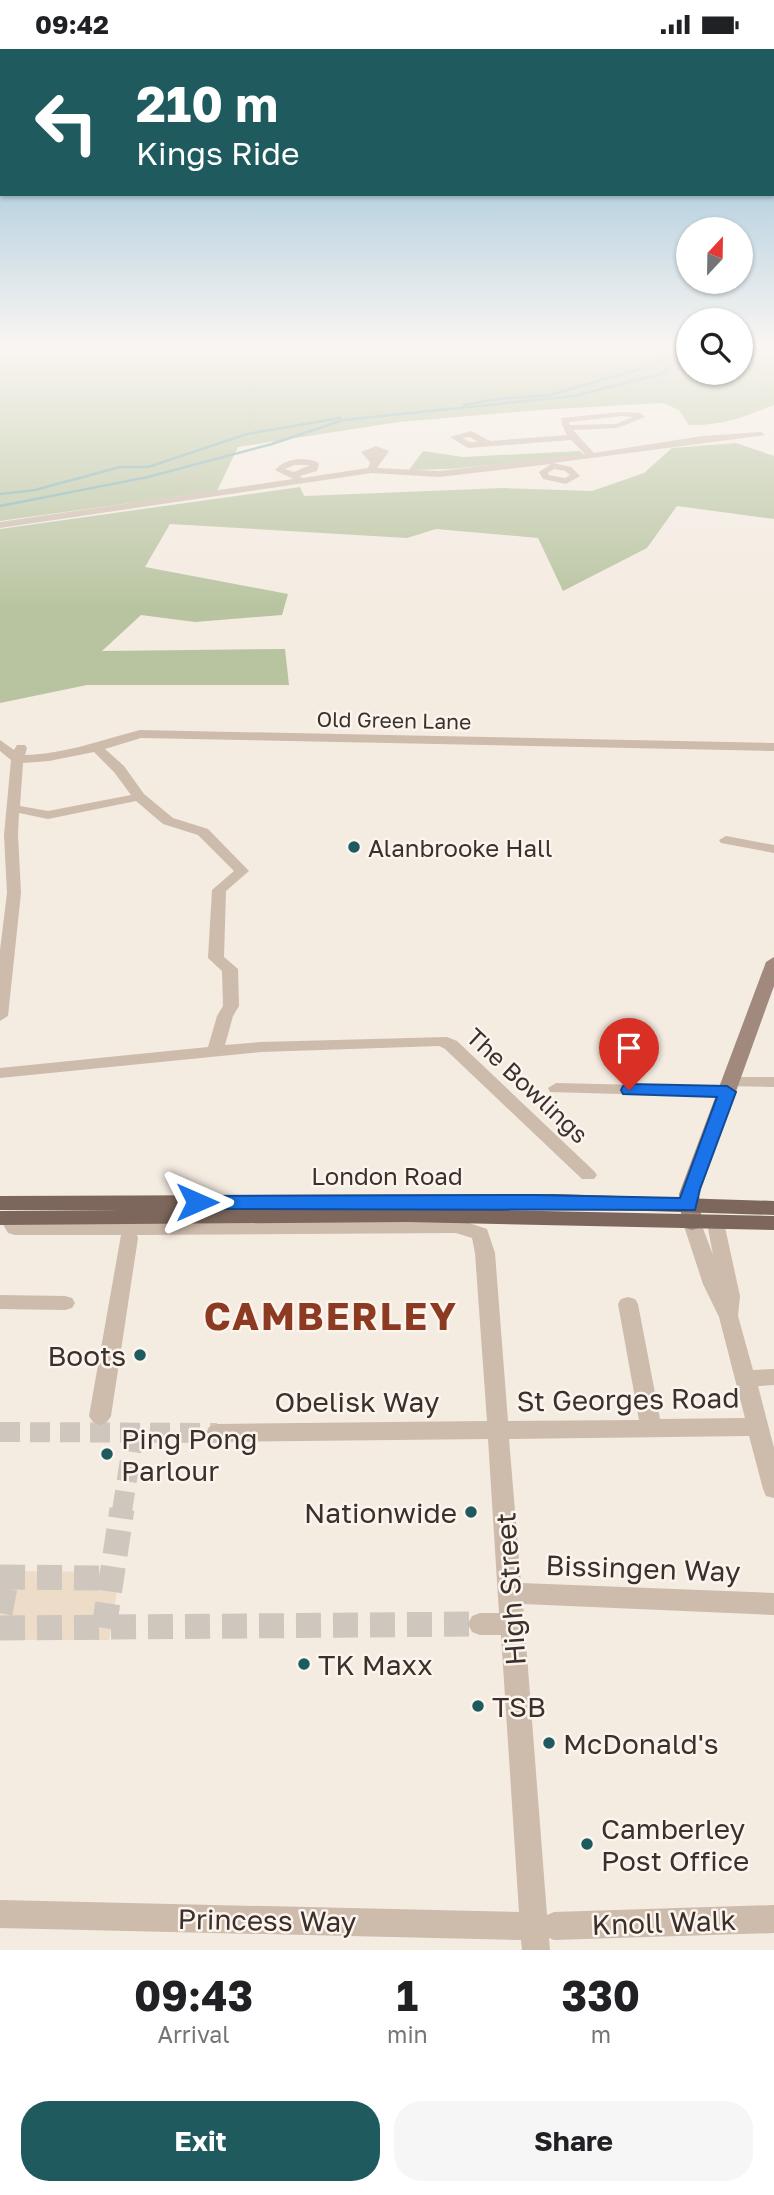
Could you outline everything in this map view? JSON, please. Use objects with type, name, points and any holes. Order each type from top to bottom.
[{"type":"main road","name":"London Road","points":[[3,1213],[701,1214],[774,1208]]},
{"type":"main road","name":"London Road","points":[[701,1214],[774,1223]]},
{"type":"street","points":[[571,433],[592,456]]},
{"type":"street","points":[[0,525],[301,482],[373,466],[439,474],[550,464],[702,439],[768,435]]},
{"type":"street","points":[[488,444],[573,437]]},
{"type":"street","points":[[293,474],[301,482]]},
{"type":"street","name":"Old Green Lane","points":[[19,753],[41,759],[98,749],[104,744],[140,734],[774,747]]},
{"type":"street","points":[[0,744],[19,753],[11,835],[14,893],[0,1016]]},
{"type":"street","points":[[0,1073],[215,1051],[225,1016],[231,1006],[230,969],[216,958],[219,890],[242,871],[203,832],[168,821],[139,797],[119,769],[98,749]]},
{"type":"street","points":[[11,835],[28,822],[48,815],[139,797]]},
{"type":"street","points":[[12,808],[48,815]]},
{"type":"street","points":[[726,840],[774,849]]},
{"type":"street","points":[[774,962],[694,1183],[701,1214],[730,1296],[729,1317],[774,1489]]},
{"type":"street","name":"The Bowlings","points":[[215,1051],[430,1039],[452,1045],[588,1175]]},
{"type":"street","points":[[556,1088],[729,1087],[774,1082]]},
{"type":"street","name":"London Road","points":[[3,1213],[15,1228],[31,1229],[457,1226],[477,1231]]},
{"type":"street","name":"High Street","points":[[477,1231],[483,1238],[485,1253],[509,1593],[542,1934]]},
{"type":"street","points":[[100,1416],[128,1238]]},
{"type":"street","points":[[0,1302],[65,1303]]},
{"type":"street","points":[[628,1304],[651,1429]]},
{"type":"street","points":[[746,1379],[774,1377]]},
{"type":"street","name":"St Georges Road","points":[[498,1430],[759,1427]]},
{"type":"street","name":"Obelisk Way","points":[[217,1433],[498,1430]]},
{"type":"street","name":"Bissingen Way","points":[[509,1593],[774,1604]]},
{"type":"street","points":[[480,1624],[512,1624]]},
{"type":"street","name":"Princess Way","points":[[0,1914],[382,1923],[542,1934]]},
{"type":"street","name":"Knoll Walk","points":[[542,1934],[774,1919]]},
{"type":"green space","points":[[0,433],[330,433],[238,447],[217,491],[0,521]]},
{"type":"green space","points":[[736,443],[774,456],[774,519],[677,506],[647,548],[563,591],[538,538],[436,529],[407,538],[170,524],[145,567],[288,594],[282,615],[195,622],[141,615],[102,651],[285,649],[289,685],[87,685],[0,703],[0,529],[300,487],[304,496],[503,488],[592,491],[644,473],[672,448]]},
{"type":"green space","points":[[423,451],[463,457],[580,451],[585,456],[449,469],[409,470]]},
{"type":"shaded area","points":[[0,1571],[120,1572],[109,1640],[0,1640]]},
{"type":"waterway","points":[[0,494],[35,490],[120,467],[148,467],[254,433]]},
{"type":"waterway","points":[[0,506],[148,477],[305,433]]},
{"type":"tunnel","points":[[0,1432],[217,1433]]},
{"type":"tunnel","points":[[122,1511],[134,1434]]},
{"type":"tunnel","points":[[104,1627],[122,1509]]},
{"type":"tunnel","points":[[0,1577],[7,1577]]},
{"type":"tunnel","points":[[0,1613],[7,1577]]},
{"type":"tunnel","points":[[7,1577],[111,1578]]},
{"type":"tunnel","points":[[104,1627],[480,1624]]},
{"type":"tunnel","points":[[0,1628],[104,1627]]},
{"type":"place","name":"Alanbrooke Hall","points":[[354,847]]},
{"type":"place","name":"Boots","points":[[140,1355]]},
{"type":"place","name":"Ping Pong Parlour","points":[[107,1454]]},
{"type":"place","name":"Nationwide","points":[[471,1512]]},
{"type":"place","name":"TK Maxx","points":[[304,1664]]},
{"type":"place","name":"TSB","points":[[478,1706]]},
{"type":"place","name":"McDonald's","points":[[549,1743]]},
{"type":"place","name":"Camberley Post Office","points":[[587,1844]]},
{"type":"district","name":"CAMBERLEY","points":[[331,1315]]},
{"type":"route","points":[[197,1202],[536,1201],[689,1205],[691,1189],[727,1092],[629,1090]]}]
